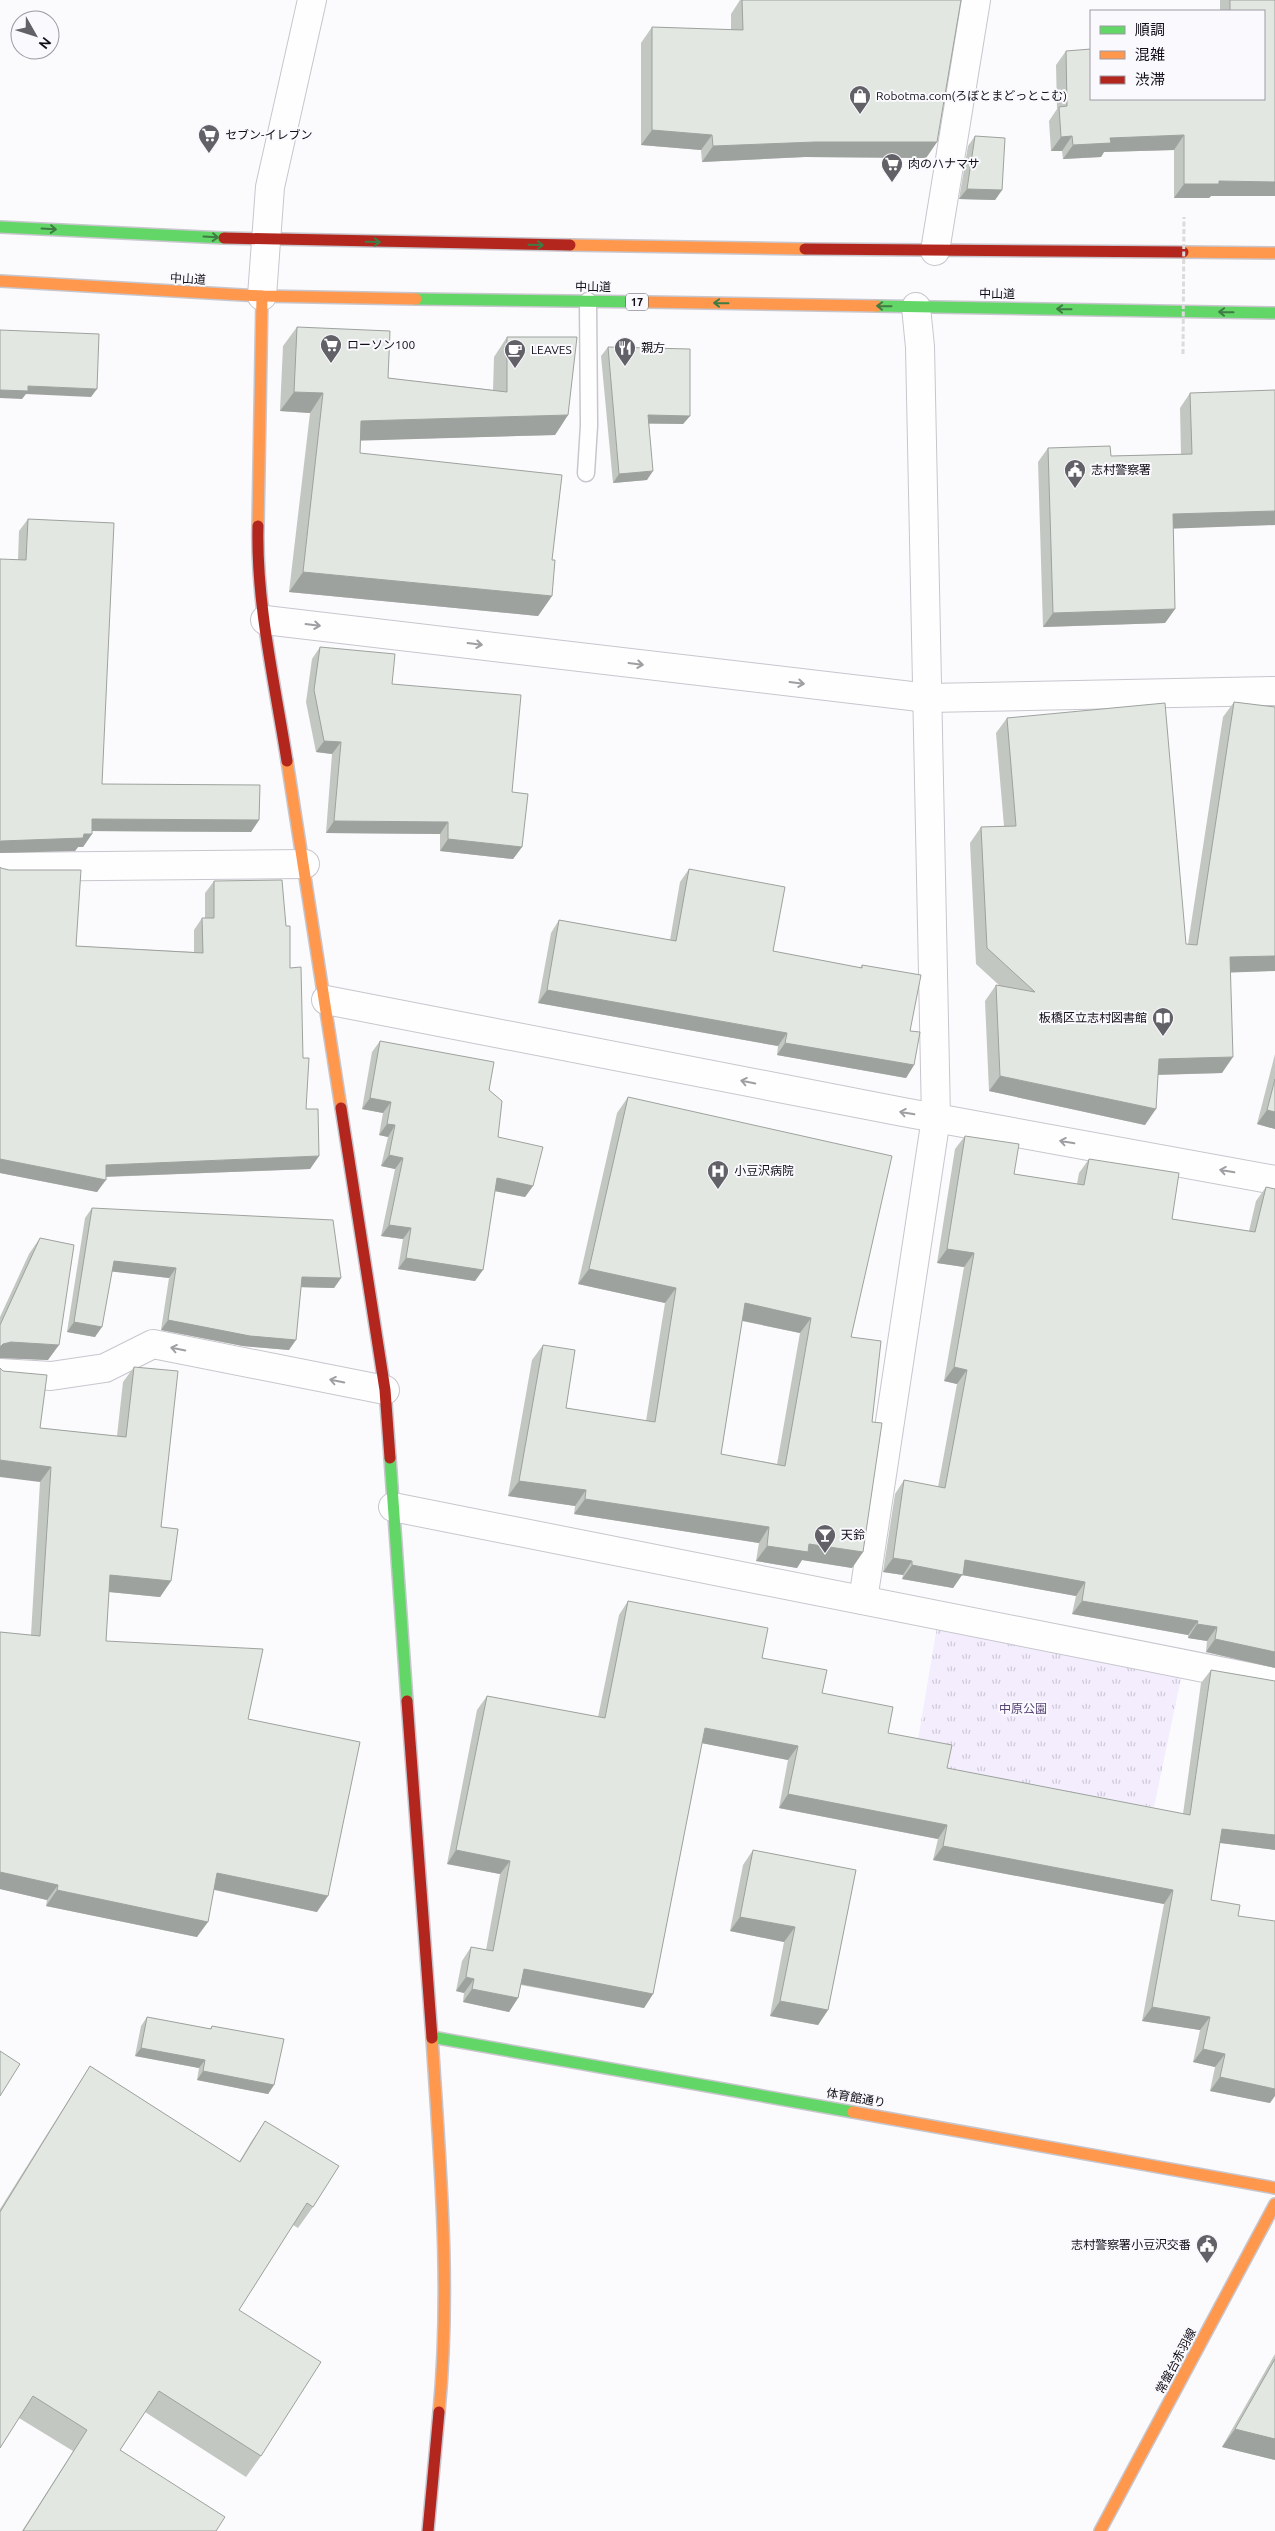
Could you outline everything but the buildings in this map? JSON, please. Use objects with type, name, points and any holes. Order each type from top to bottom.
[{"type":"main road","points":[[0,227],[267,240],[935,251],[1275,253]]},
{"type":"main road","name":"中山道","points":[[0,281],[262,296],[1275,313]]},
{"type":"main road","points":[[262,296],[257,555],[265,620],[305,864],[385,1390],[445,2239],[443,2373],[428,2531]]},
{"type":"main road","name":"体育館通り","points":[[432,2037],[1275,2188]]},
{"type":"main road","name":"常盤台赤羽線","points":[[1100,2531],[1275,2204]]},
{"type":"street","points":[[262,296],[270,187],[312,0]]},
{"type":"street","points":[[935,251],[976,0]]},
{"type":"street","points":[[863,1600],[936,1118],[920,347],[916,307]]},
{"type":"street","points":[[265,620],[928,698],[1275,691]]},
{"type":"street","points":[[0,868],[305,864]]},
{"type":"street","points":[[326,1000],[936,1118],[1275,1180]]},
{"type":"street","points":[[0,1373],[51,1376],[105,1368],[153,1344],[385,1390]]},
{"type":"street","points":[[393,1507],[1275,1682]]},
{"type":"lane","points":[[586,473],[589,426],[588,301]]},
{"type":"path","points":[[1183,354],[1184,218]]},
{"type":"green space","name":"中原公園","points":[[939,1615],[1184,1664],[1154,1807],[947,1774],[950,1753],[917,1746]]},
{"type":"traffic: fast","points":[[0,227],[224,238]]},
{"type":"traffic: fast","points":[[416,299],[647,302]]},
{"type":"traffic: fast","points":[[877,306],[1275,313]]},
{"type":"traffic: fast","points":[[390,1458],[407,1701]]},
{"type":"traffic: fast","points":[[432,2037],[853,2112]]},
{"type":"traffic: slow","points":[[570,245],[805,249]]},
{"type":"traffic: slow","points":[[1183,252],[1275,253]]},
{"type":"traffic: slow","points":[[0,281],[262,296],[416,299]]},
{"type":"traffic: slow","points":[[258,526],[262,296]]},
{"type":"traffic: slow","points":[[647,302],[877,306]]},
{"type":"traffic: slow","points":[[287,761],[341,1108]]},
{"type":"traffic: slow","points":[[432,2038],[441,2178],[444,2272],[444,2318],[439,2412]]},
{"type":"traffic: slow","points":[[853,2112],[1275,2188]]},
{"type":"traffic: slow","points":[[1100,2531],[1275,2204]]},
{"type":"traffic: jam","points":[[224,238],[570,245]]},
{"type":"traffic: jam","points":[[805,249],[1183,252]]},
{"type":"traffic: jam","points":[[258,526],[258,555],[263,614],[287,761]]},
{"type":"traffic: jam","points":[[341,1108],[385,1390],[390,1458]]},
{"type":"traffic: jam","points":[[407,1701],[432,2038]]},
{"type":"traffic: jam","points":[[428,2531],[439,2412]]},
{"type":"place","name":"Robotma.com(ろぼとまどっとこむ)","points":[[860,115]]},
{"type":"place","name":"セブン-イレブン","points":[[209,154]]},
{"type":"place","name":"肉のハナマサ","points":[[892,183]]},
{"type":"place","name":"ローソン100","points":[[331,364]]},
{"type":"place","name":"親方","points":[[625,367]]},
{"type":"place","name":"LEAVES","points":[[515,369]]},
{"type":"place","name":"志村警察署","points":[[1075,489]]},
{"type":"place","name":"板橋区立志村図書館","points":[[1163,1037]]},
{"type":"place","name":"小豆沢病院","points":[[718,1190]]},
{"type":"place","name":"天鈴","points":[[825,1554]]},
{"type":"place","name":"志村警察署小豆沢交番","points":[[1207,2264]]}]
